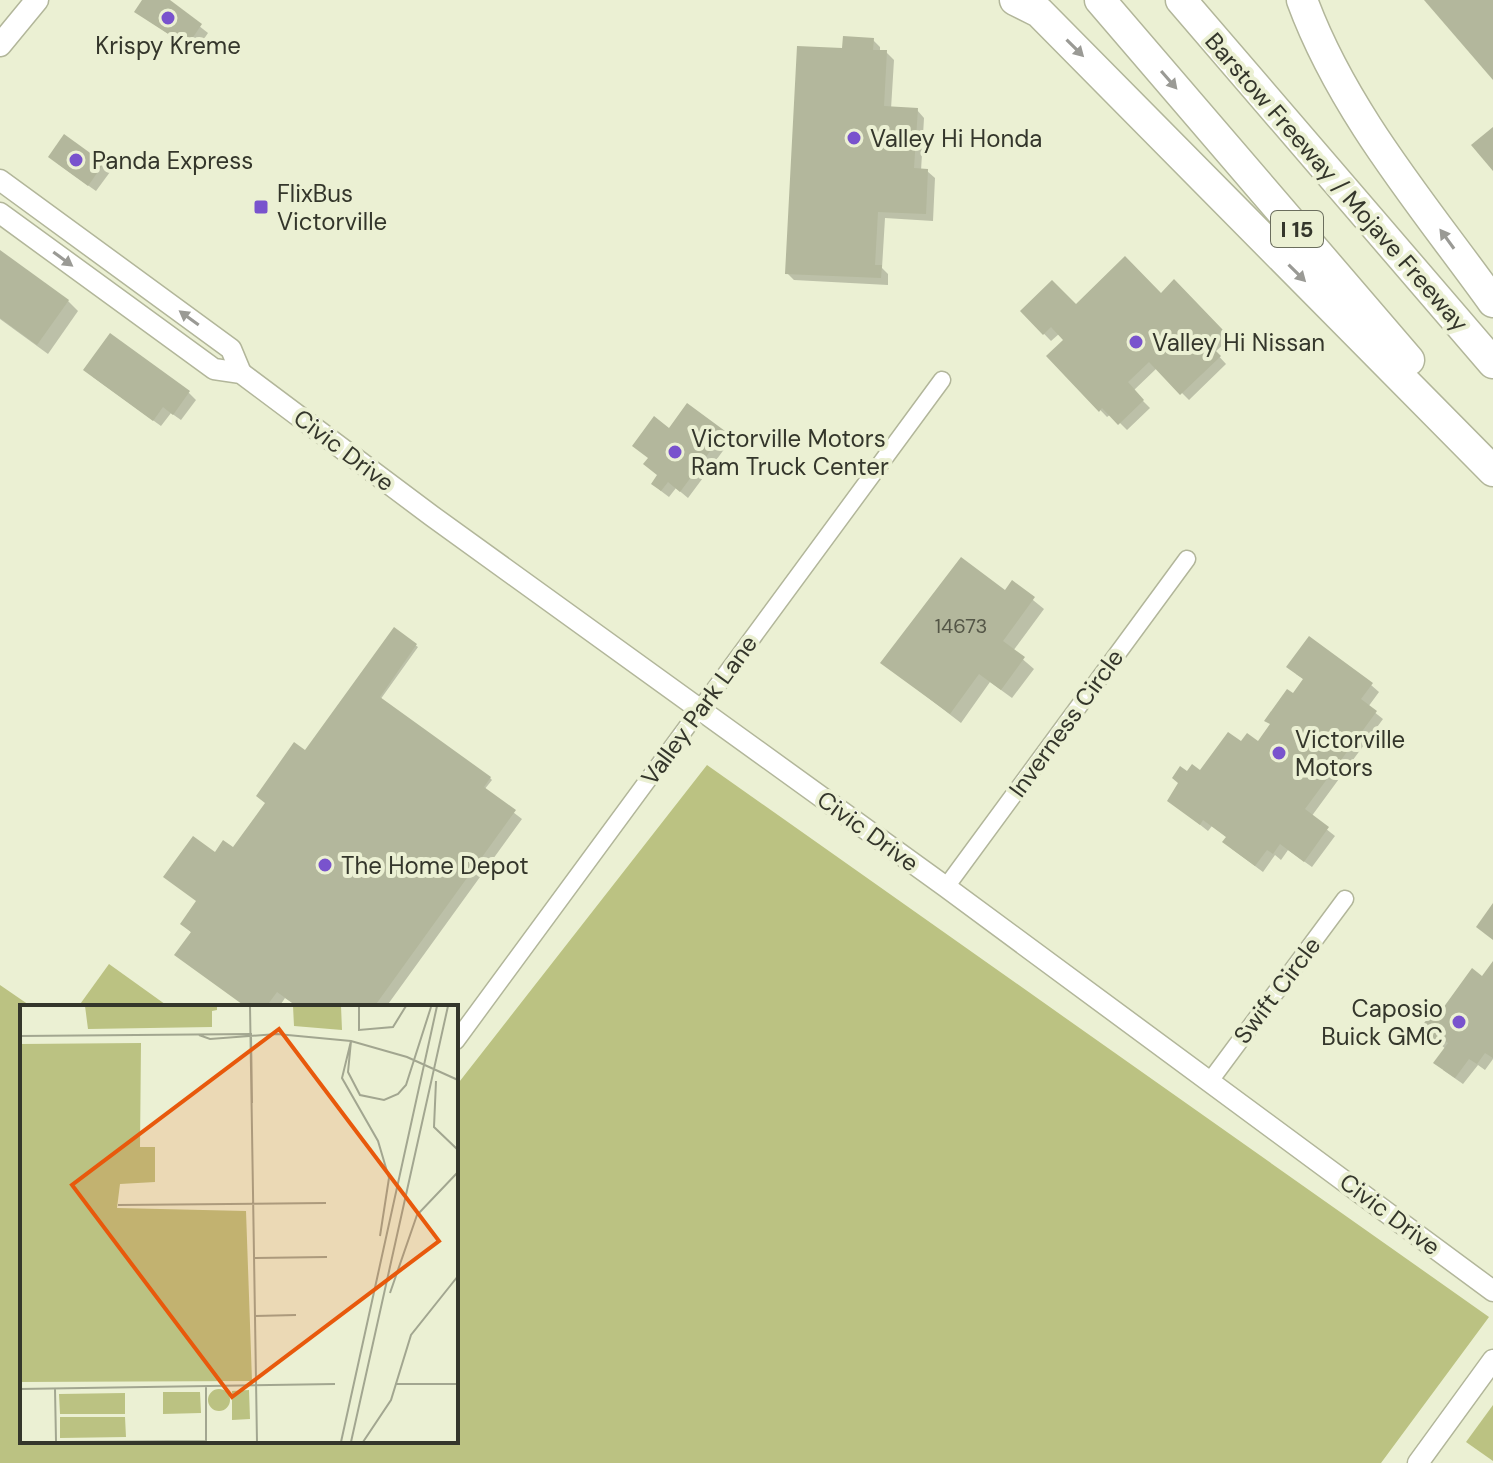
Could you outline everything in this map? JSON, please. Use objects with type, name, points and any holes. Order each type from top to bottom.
[{"type":"highway","points":[[1015,0],[1039,12],[1493,471]]},
{"type":"highway","name":"I 15","points":[[1100,0],[1493,458]]},
{"type":"highway","name":"Barstow Freeway / Mojave Freeway","points":[[1181,0],[1493,363]]},
{"type":"highway","points":[[1302,0],[1343,89],[1390,160],[1493,302]]},
{"type":"main road","points":[[0,45],[37,0]]},
{"type":"street","name":"Civic Drive","points":[[0,180],[231,349],[241,373]]},
{"type":"street","name":"Civic Drive","points":[[0,213],[214,369],[241,373],[1493,1291]]},
{"type":"street","name":"Valley Park Lane","points":[[458,1038],[942,380]]},
{"type":"street","name":"Inverness Circle","points":[[946,887],[1187,559]]},
{"type":"street","name":"Swift Circle","points":[[1210,1081],[1345,899]]},
{"type":"street","points":[[1418,1463],[1493,1360]]},
{"type":"green space","points":[[707,765],[1489,1317],[1381,1463],[0,1463],[0,985],[29,1005],[20,1005],[20,1443],[458,1443],[458,1083]]},
{"type":"green space","points":[[109,964],[166,1005],[79,1005]]},
{"type":"green space","points":[[1493,1405],[1493,1461],[1466,1442]]},
{"type":"building","name":"Krispy Kreme","points":[[142,0],[170,0],[202,24],[187,46],[134,12]]},
{"type":"building","points":[[1424,0],[1493,0],[1493,80]]},
{"type":"building","name":"Valley Hi Honda","points":[[843,36],[874,38],[873,50],[887,50],[884,106],[918,108],[914,168],[928,169],[926,214],[878,212],[875,265],[882,265],[881,278],[785,274],[797,46],[842,48]]},
{"type":"building","points":[[1493,127],[1493,171],[1471,145]]},
{"type":"building","name":"Panda Express","points":[[64,134],[104,163],[88,186],[48,157]]},
{"type":"building","points":[[0,250],[69,300],[37,345],[0,318]]},
{"type":"building","name":"Valley Hi Nissan","points":[[1125,256],[1161,293],[1174,279],[1223,330],[1209,344],[1221,356],[1180,395],[1149,362],[1128,382],[1144,400],[1118,425],[1102,408],[1099,412],[1046,356],[1063,340],[1051,327],[1043,335],[1020,311],[1052,280],[1076,304]]},
{"type":"building","points":[[110,333],[190,391],[173,415],[163,407],[153,421],[83,370]]},
{"type":"building","name":"Victorville Motors Ram Truck Center","points":[[687,403],[725,431],[680,492],[668,482],[661,491],[651,484],[657,475],[643,464],[648,458],[632,446],[654,416],[669,428]]},
{"type":"building","points":[[961,557],[1005,590],[1012,580],[1035,597],[1003,641],[1025,657],[1001,690],[979,674],[950,714],[880,663]]},
{"type":"building","name":"The Home Depot","points":[[394,627],[417,644],[380,697],[491,777],[484,787],[516,810],[375,1005],[295,1005],[277,992],[267,1005],[243,1005],[174,955],[191,932],[180,924],[196,901],[163,877],[193,836],[215,852],[223,840],[233,847],[265,803],[256,796],[294,742],[305,750]]},
{"type":"building","name":"Victorville Motors","points":[[1309,636],[1373,683],[1361,699],[1377,711],[1305,809],[1329,827],[1304,862],[1280,844],[1273,854],[1267,850],[1255,866],[1222,842],[1226,837],[1203,820],[1200,825],[1167,801],[1178,783],[1172,778],[1180,766],[1187,771],[1192,764],[1200,770],[1228,732],[1241,741],[1247,733],[1258,741],[1270,724],[1264,721],[1287,689],[1293,693],[1303,679],[1286,667]]},
{"type":"building","points":[[1493,903],[1493,940],[1476,927]]},
{"type":"building","name":"Caposio Buick GMC","points":[[1493,961],[1493,1058],[1485,1053],[1477,1064],[1469,1059],[1455,1078],[1433,1063],[1448,1043],[1443,1040],[1439,1044],[1419,1030],[1433,1011],[1438,1015],[1472,968],[1482,976]]},
{"type":"place","name":"Krispy Kreme","points":[[168,18]]},
{"type":"place","name":"Valley Hi Honda","points":[[854,138]]},
{"type":"place","name":"Panda Express","points":[[76,160]]},
{"type":"place","name":"FlixBus Victorville","points":[[261,207]]},
{"type":"place","name":"Valley Hi Nissan","points":[[1136,342]]},
{"type":"place","name":"Victorville Motors Ram Truck Center","points":[[675,452]]},
{"type":"place","name":"Victorville Motors","points":[[1279,753]]},
{"type":"place","name":"The Home Depot","points":[[325,865]]},
{"type":"place","name":"Caposio Buick GMC","points":[[1459,1022]]}]
